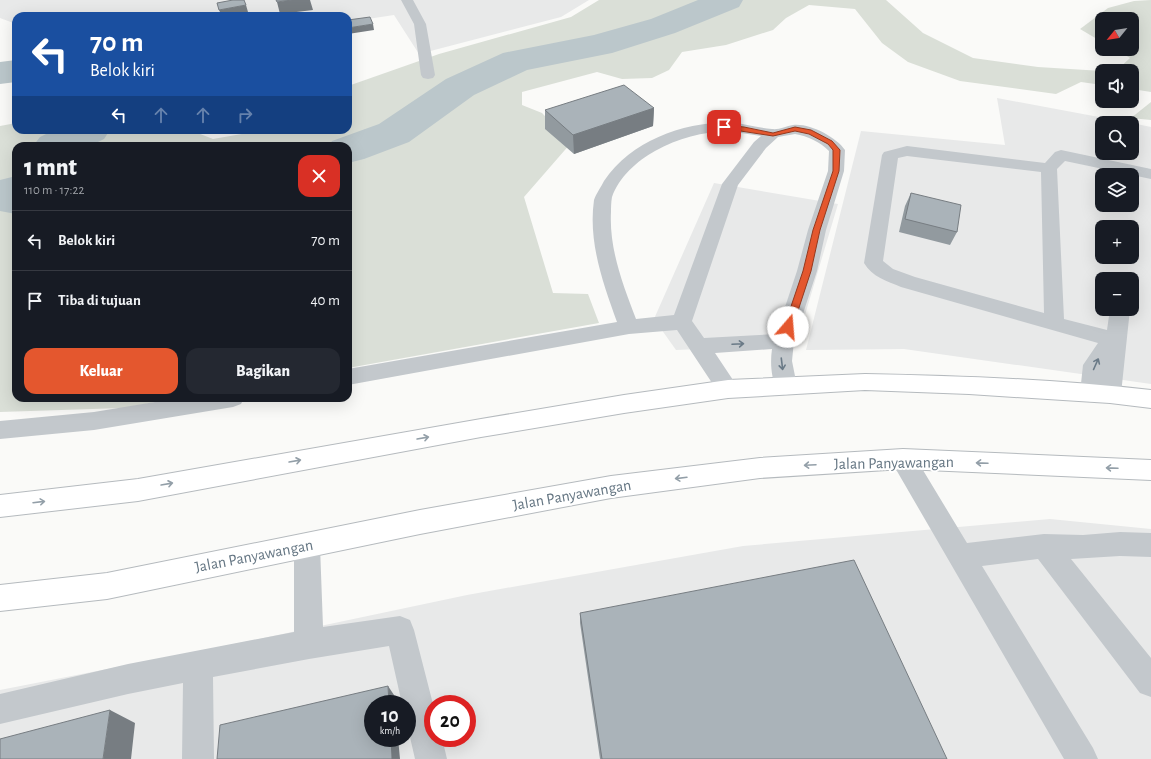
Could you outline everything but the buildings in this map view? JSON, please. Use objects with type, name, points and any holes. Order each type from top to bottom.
[{"type":"main road","points":[[0,506],[138,490],[481,428],[624,404],[728,389],[872,382],[969,385],[1151,399]]},
{"type":"main road","name":"Jalan Panyawangan","points":[[0,598],[107,586],[420,522],[611,487],[760,468],[903,460],[1151,470]]},
{"type":"lane","points":[[407,0],[420,24],[428,75]]},
{"type":"lane","points":[[630,327],[605,257],[601,226],[603,199],[614,178],[631,160],[650,148],[677,136],[701,129],[724,127],[773,134],[795,129],[811,132],[830,143],[837,150],[836,171],[817,230],[807,271],[784,341],[781,361],[786,386]]},
{"type":"lane","points":[[682,322],[730,184],[760,145],[773,134]]},
{"type":"lane","points":[[1048,168],[907,151],[890,155],[872,264],[886,274],[908,282],[1114,340]]},
{"type":"lane","points":[[1054,322],[1048,168],[1061,155],[1151,174]]},
{"type":"lane","points":[[1100,394],[1112,367],[1114,340],[1119,316]]},
{"type":"lane","points":[[352,376],[630,327],[682,322]]},
{"type":"lane","points":[[682,322],[728,389]]},
{"type":"lane","points":[[699,346],[784,341]]},
{"type":"lane","points":[[0,430],[94,420],[208,402]]},
{"type":"lane","points":[[903,460],[1082,759]]},
{"type":"lane","points":[[960,556],[1044,546],[1082,547],[1120,544],[1151,545]]},
{"type":"lane","points":[[307,546],[309,644]]},
{"type":"lane","points":[[1044,546],[1151,682]]},
{"type":"lane","points":[[0,709],[128,679],[198,665],[309,644],[400,630],[431,759]]},
{"type":"lane","points":[[198,665],[198,759]]},
{"type":"shaded area","points":[[0,0],[589,0],[561,17],[419,54],[394,15],[352,21],[352,12],[12,12],[12,22],[0,18]]},
{"type":"shaded area","points":[[599,0],[886,0],[923,33],[973,58],[1038,67],[1095,71],[1095,84],[1081,82],[1056,94],[960,81],[908,62],[882,43],[855,9],[809,5],[786,18],[773,30],[726,45],[682,52],[669,70],[652,78],[622,79],[597,72],[522,92],[522,105],[542,113],[571,143],[524,197],[553,293],[588,294],[599,323],[352,367],[352,142],[12,142],[12,402],[157,402],[123,408],[0,412],[0,126],[12,124],[12,134],[200,134],[213,139],[242,134],[352,134],[352,85],[439,54],[571,17]]},
{"type":"shaded area","points":[[1151,0],[1151,92],[1139,90],[1139,64],[1124,64],[1130,58],[1127,56],[1139,56],[1139,12],[1103,12],[1108,8],[1134,1]]},
{"type":"shaded area","points":[[1095,18],[1095,38],[1080,29]]},
{"type":"shaded area","points":[[997,98],[1095,116],[1095,160],[1139,160],[1139,124],[1151,127],[1151,384],[904,349],[806,350],[861,131],[1005,145]]},
{"type":"shaded area","points":[[1151,102],[1151,120],[1139,119],[1139,116],[1134,116]]},
{"type":"shaded area","points":[[714,183],[838,204],[796,345],[676,350],[654,319]]},
{"type":"shaded area","points":[[1050,519],[1151,529],[1151,759],[0,759],[0,690],[235,644],[467,595],[743,546]]},
{"type":"waterway","points":[[352,149],[394,133],[460,87],[516,61],[599,45],[663,26],[727,0]]},
{"type":"waterway","points":[[0,73],[12,72]]},
{"type":"waterway","points":[[64,142],[80,134]]},
{"type":"route","points":[[724,127],[773,134],[795,129],[811,132],[830,143],[837,150],[836,171],[817,230],[807,271],[788,327]]}]
